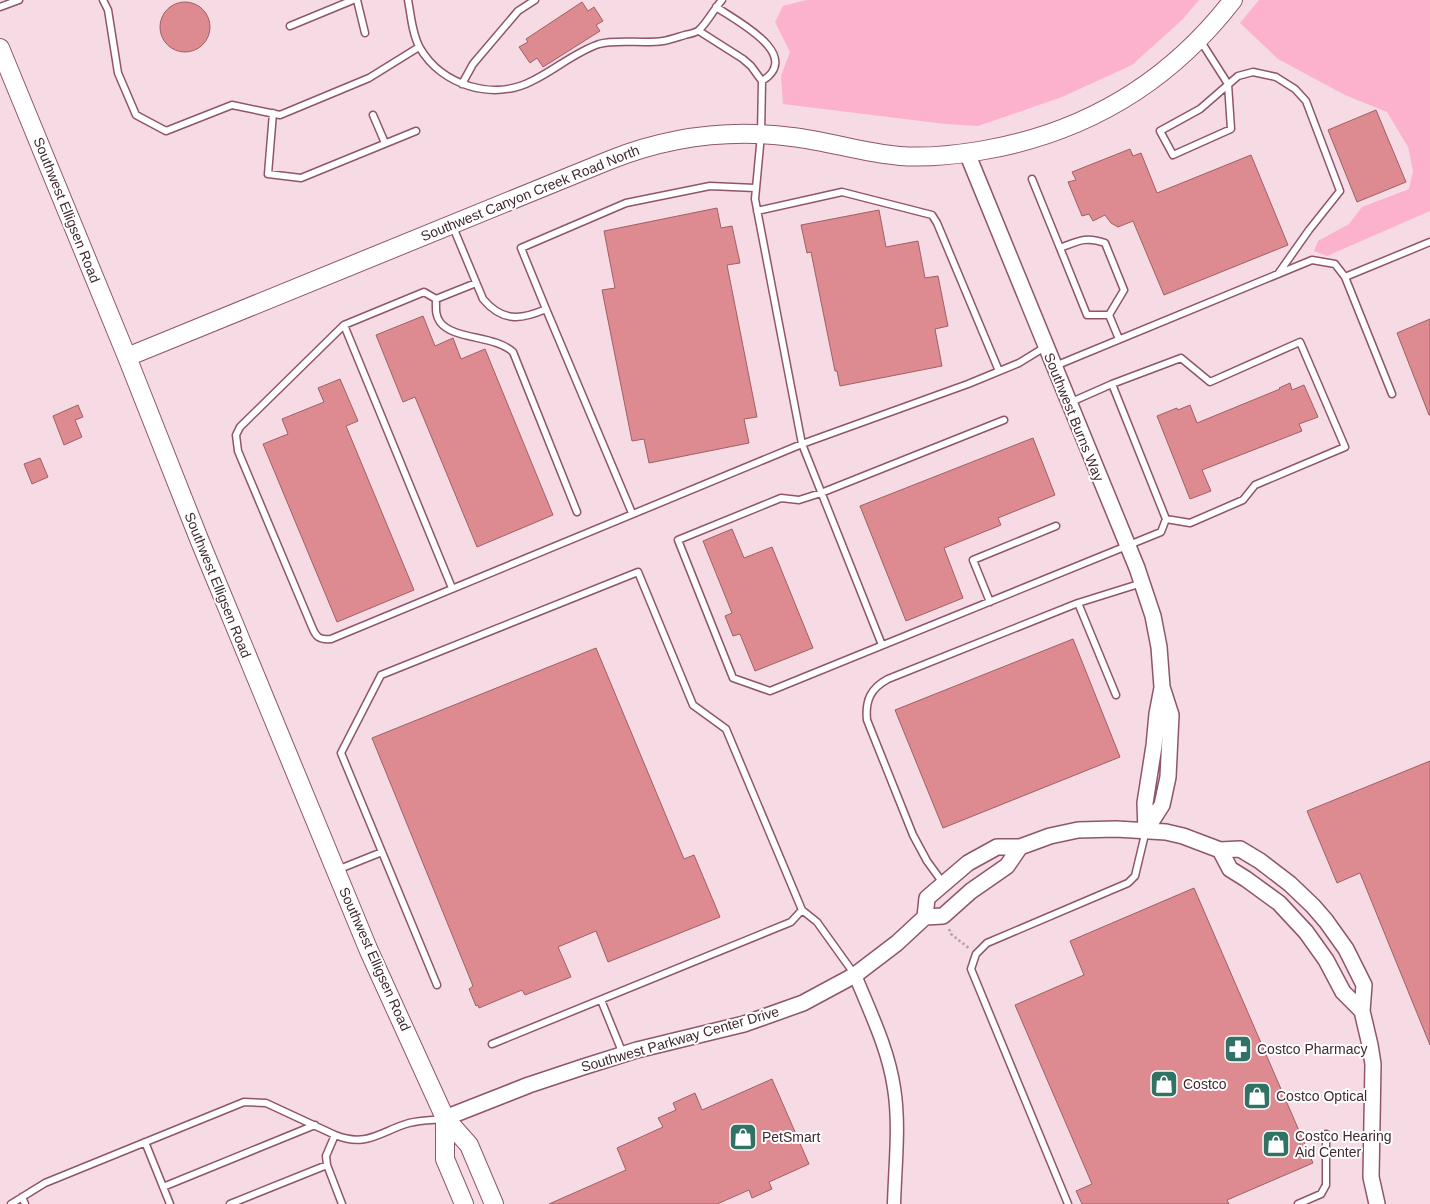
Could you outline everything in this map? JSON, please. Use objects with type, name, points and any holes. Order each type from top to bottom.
[{"type":"main road","name":"Southwest Canyon Creek Road North","points":[[127,357],[648,146],[709,136],[730,134],[761,135],[792,137],[902,156],[966,153],[995,148],[1056,132],[1106,110],[1148,83],[1199,39],[1233,0]]},
{"type":"main road","name":"Southwest Elligsen Road","points":[[0,48],[127,357],[199,539],[369,951],[446,1118],[470,1145],[494,1204]]},
{"type":"main road","name":"Southwest Elligsen Road","points":[[446,1118],[445,1159],[464,1204]]},
{"type":"street","name":"Southwest Burns Way","points":[[966,153],[1128,546],[1153,616],[1162,687],[1171,715],[1168,777],[1162,804],[1146,830]]},
{"type":"street","points":[[925,917],[926,898],[968,863],[997,847],[1020,847],[1050,836],[1078,830],[1146,830],[1183,836],[1220,850],[1240,849],[1260,861],[1290,884],[1313,906],[1336,933],[1364,985],[1362,1011],[1373,1064],[1371,1177],[1377,1204]]},
{"type":"street","name":"Southwest Parkway Center Drive","points":[[446,1118],[529,1085],[623,1054],[765,1017],[803,1002],[855,975],[925,917],[943,916],[971,891],[1007,866],[1020,847]]},
{"type":"street","points":[[1220,850],[1230,869],[1268,894],[1306,932],[1326,960],[1343,992],[1362,1011]]},
{"type":"street","points":[[855,975],[880,1034],[894,1089],[896,1117],[894,1204]]},
{"type":"lane","points":[[0,7],[19,0]]},
{"type":"lane","points":[[103,0],[108,10],[118,74],[136,115],[166,131],[232,106],[280,114],[369,78],[419,47]]},
{"type":"lane","points":[[290,26],[355,0],[365,33]]},
{"type":"lane","points":[[408,0],[419,47],[445,75],[462,84],[480,89],[501,90],[521,86],[532,81],[585,50],[601,44],[664,41],[699,31],[722,0]]},
{"type":"lane","points":[[462,84],[473,64],[518,11],[535,0]]},
{"type":"lane","points":[[716,7],[759,34],[767,43],[775,64],[771,76],[762,81]]},
{"type":"lane","points":[[699,31],[744,60],[762,81],[761,135],[754,199],[802,444],[882,645]]},
{"type":"lane","points":[[1199,39],[1228,84],[1231,129],[1173,155],[1160,131],[1200,109],[1228,84],[1238,76],[1253,72],[1276,76],[1295,89],[1306,102],[1340,191],[1278,274]]},
{"type":"lane","points":[[273,113],[268,174],[301,178],[416,131]]},
{"type":"lane","points":[[373,114],[384,144]]},
{"type":"lane","points":[[1032,178],[1087,315],[1109,315]]},
{"type":"lane","points":[[632,513],[520,248],[626,203],[710,186],[755,188]]},
{"type":"lane","points":[[757,211],[842,192],[932,215],[999,371]]},
{"type":"lane","points":[[452,224],[483,299],[491,309],[504,316],[516,318],[531,316],[546,309]]},
{"type":"lane","points":[[1060,248],[1084,239],[1105,243],[1124,290],[1109,315]]},
{"type":"lane","points":[[1345,277],[1430,242]]},
{"type":"lane","points":[[1053,366],[1312,260],[1335,264],[1345,277],[1392,394]]},
{"type":"lane","points":[[436,299],[476,282]]},
{"type":"lane","points":[[436,299],[424,292],[344,325],[240,427],[236,435],[238,451],[316,637],[322,640],[331,639],[802,444],[999,371],[1018,363],[1045,347]]},
{"type":"lane","points":[[436,299],[436,313],[441,323],[451,331],[506,345],[513,352],[577,512]]},
{"type":"lane","points":[[1109,315],[1119,340]]},
{"type":"lane","points":[[344,325],[452,588]]},
{"type":"lane","points":[[1069,404],[1112,384],[1181,358],[1210,382],[1300,342],[1345,447],[1255,485],[1243,500],[1190,523],[1166,519]]},
{"type":"lane","points":[[1004,420],[821,493],[799,500],[781,498],[678,540],[733,678],[770,691],[1161,532],[1166,519],[1112,384]]},
{"type":"lane","points":[[990,602],[973,560],[1056,526]]},
{"type":"lane","points":[[437,985],[341,753],[381,675],[638,572],[694,705],[726,729],[802,910],[818,922],[855,975]]},
{"type":"lane","points":[[943,883],[927,861],[913,835],[867,720],[867,700],[878,684],[888,679],[1078,603],[1142,583]]},
{"type":"lane","points":[[1078,603],[1116,695]]},
{"type":"lane","points":[[1068,1204],[971,969],[976,954],[987,943],[1128,883],[1135,876],[1146,830]]},
{"type":"lane","points":[[336,870],[382,852]]},
{"type":"lane","points":[[492,1044],[791,922],[802,910]]},
{"type":"lane","points":[[601,1000],[623,1054]]},
{"type":"lane","points":[[11,1204],[45,1182],[244,1102],[266,1103],[335,1135],[358,1141],[410,1123],[446,1118]]},
{"type":"lane","points":[[163,1186],[315,1125]]},
{"type":"lane","points":[[1298,1204],[1321,1194],[1326,1185],[1326,1134]]},
{"type":"lane","points":[[335,1135],[326,1156],[327,1165],[342,1204]]},
{"type":"lane","points":[[145,1142],[170,1204]]},
{"type":"lane","points":[[230,1204],[327,1165]]},
{"type":"lane","points":[[22,1197],[25,1204]]},
{"type":"path","points":[[951,934],[960,942]]},
{"type":"shaded area","points":[[807,0],[1199,0],[1182,20],[1132,65],[1062,97],[978,126],[945,124],[783,104],[781,76],[790,52],[775,22],[783,6]]},
{"type":"shaded area","points":[[1259,0],[1430,0],[1430,211],[1327,256],[1314,251],[1318,241],[1349,224],[1362,207],[1409,189],[1413,171],[1408,147],[1387,112],[1345,95],[1278,59],[1240,23]]},
{"type":"building","points":[[180,2],[190,2],[203,9],[210,22],[210,32],[203,45],[190,52],[180,52],[171,48],[164,41],[160,32],[160,22],[164,13],[171,6]]},
{"type":"building","points":[[582,2],[588,11],[594,7],[603,21],[596,25],[600,31],[543,67],[537,58],[530,63],[519,47],[528,42],[526,39]]},
{"type":"building","points":[[1376,110],[1406,182],[1357,202],[1328,130]]},
{"type":"building","points":[[1130,149],[1133,156],[1141,153],[1157,193],[1251,155],[1288,245],[1164,295],[1133,221],[1118,227],[1111,223],[1105,215],[1093,221],[1089,214],[1082,216],[1068,182],[1076,180],[1072,172]]},
{"type":"building","points":[[717,208],[721,228],[732,226],[740,263],[727,265],[757,417],[744,419],[749,443],[649,463],[644,439],[632,441],[602,290],[615,288],[604,231]]},
{"type":"building","points":[[879,210],[886,247],[918,241],[925,278],[938,276],[948,326],[935,329],[942,366],[840,386],[837,371],[835,371],[811,252],[807,253],[801,225]]},
{"type":"building","points":[[423,316],[435,346],[453,338],[461,359],[485,349],[553,515],[477,547],[415,397],[403,402],[376,335]]},
{"type":"building","points":[[1430,319],[1430,415],[1429,415],[1397,333]]},
{"type":"building","points":[[340,379],[358,421],[346,426],[414,590],[337,622],[263,444],[288,434],[282,419],[324,402],[318,388]]},
{"type":"building","points":[[1290,383],[1292,390],[1304,385],[1318,417],[1299,424],[1302,431],[1202,470],[1211,491],[1190,499],[1157,416],[1190,405],[1197,423],[1280,389]]},
{"type":"building","points":[[78,405],[83,417],[75,420],[82,437],[64,445],[53,416]]},
{"type":"building","points":[[1033,438],[1055,495],[998,518],[1001,525],[944,548],[963,598],[906,621],[860,506]]},
{"type":"building","points":[[40,458],[48,477],[32,484],[24,464]]},
{"type":"building","points":[[732,529],[744,558],[772,547],[813,648],[755,671],[740,634],[733,636],[725,616],[732,613],[703,541]]},
{"type":"building","points":[[1073,639],[1120,757],[943,828],[895,710]]},
{"type":"building","points":[[596,648],[684,859],[694,855],[720,917],[608,962],[596,931],[558,947],[571,977],[525,995],[522,990],[479,1008],[478,1005],[476,1006],[469,989],[473,986],[372,738]]},
{"type":"building","points":[[1430,761],[1430,1045],[1360,873],[1337,883],[1307,811]]},
{"type":"building","name":"Costco","points":[[1194,888],[1313,1163],[1227,1200],[1229,1204],[1082,1204],[1076,1191],[1092,1184],[1015,1005],[1084,975],[1070,941]]},
{"type":"building","points":[[772,1079],[809,1164],[769,1182],[772,1189],[752,1198],[749,1190],[717,1204],[549,1204],[626,1170],[617,1148],[663,1127],[658,1118],[676,1110],[673,1103],[695,1093],[702,1110]]},
{"type":"place","name":"Costco Pharmacy","points":[[1238,1049]]},
{"type":"place","name":"Costco","points":[[1164,1084]]},
{"type":"place","name":"Costco Optical","points":[[1257,1096]]},
{"type":"place","name":"PetSmart","points":[[743,1137]]},
{"type":"place","name":"Costco Hearing Aid Center","points":[[1276,1144]]}]
